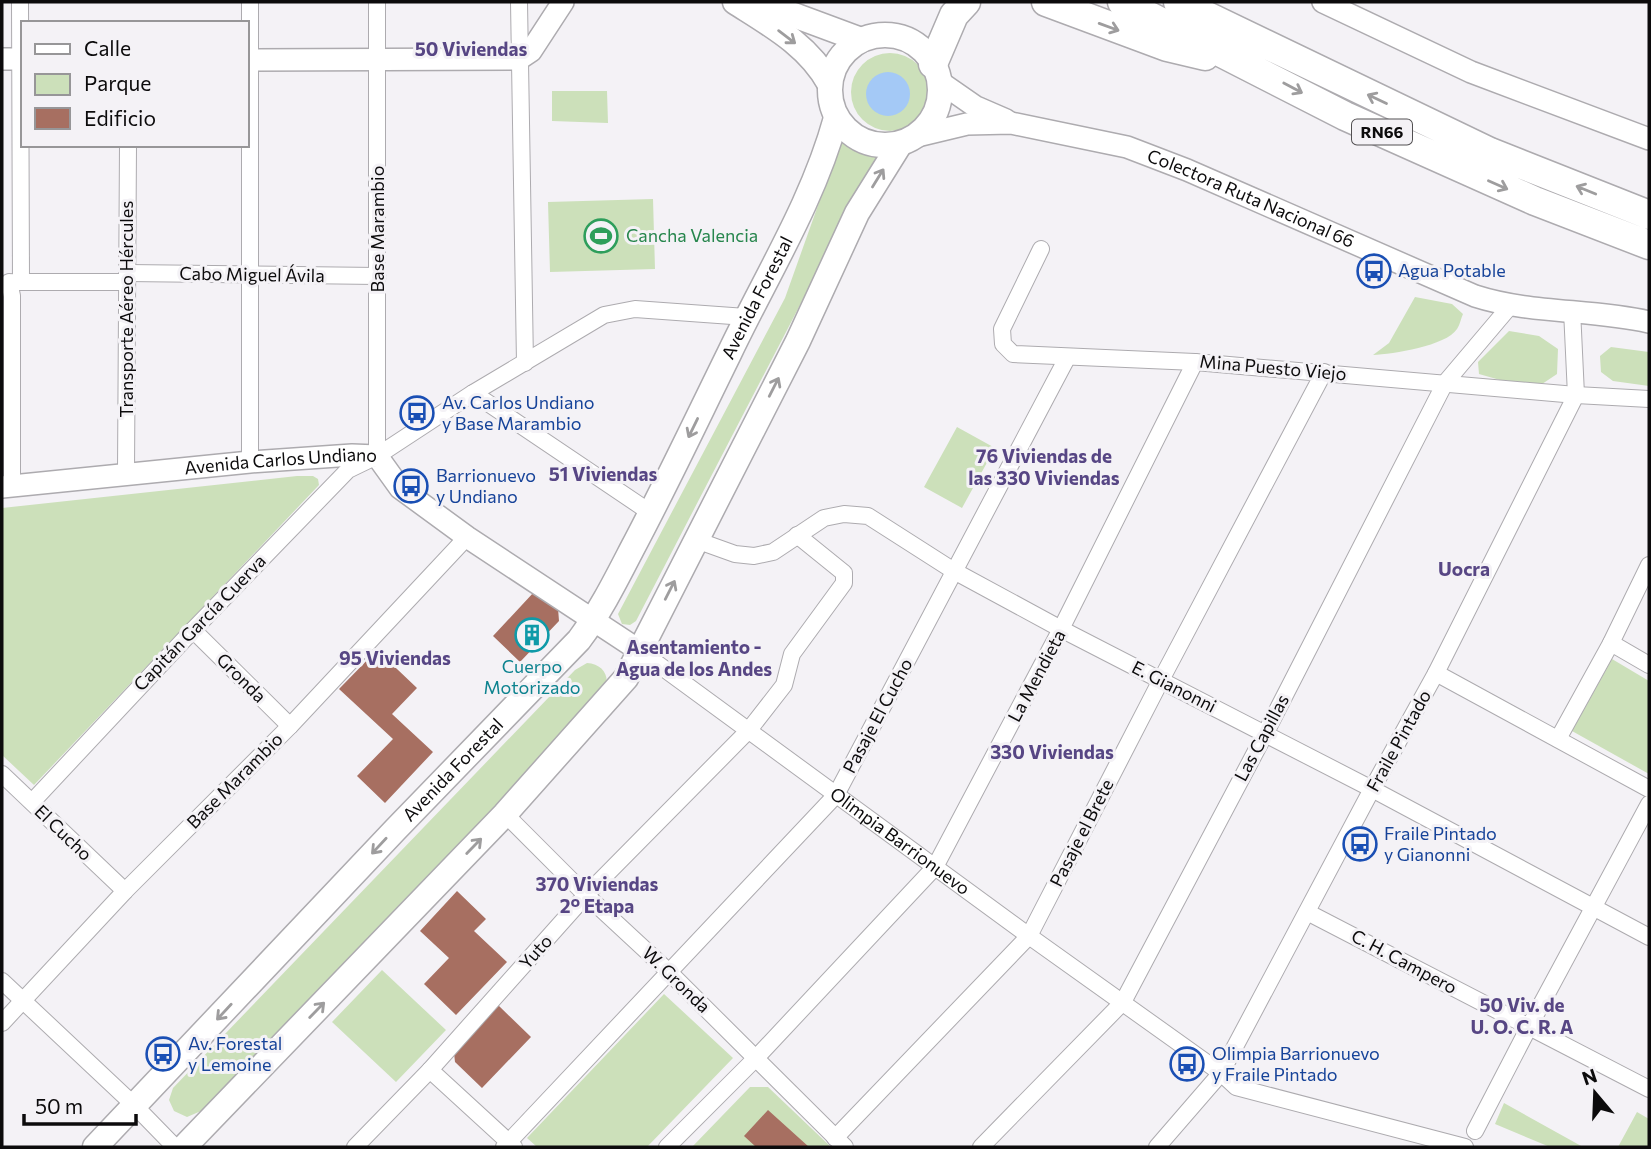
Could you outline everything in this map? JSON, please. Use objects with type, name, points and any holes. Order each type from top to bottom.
[{"type":"highway","points":[[937,73],[954,15],[966,2]]},
{"type":"highway","points":[[1046,2],[1167,47],[1251,66]]},
{"type":"highway","name":"RN66","points":[[1122,2],[1345,116],[1535,201],[1649,245]]},
{"type":"highway","name":"RN66","points":[[1178,2],[1490,152],[1649,215]]},
{"type":"main road","points":[[735,2],[790,38],[819,65],[829,83]]},
{"type":"main road","points":[[769,2],[791,14],[861,40]]},
{"type":"main road","points":[[184,1147],[505,814],[626,678],[798,341],[857,213],[909,140],[930,123],[938,107],[937,73],[928,54],[914,42],[897,36],[878,35],[861,40],[846,50],[835,65],[829,83],[830,101],[836,118],[848,132],[864,142],[882,146],[909,140]]},
{"type":"main road","name":"Avenida Forestal","points":[[95,1147],[579,640],[595,619],[651,513],[746,317],[811,192],[836,118]]},
{"type":"street","points":[[7,486],[15,59],[20,2]]},
{"type":"street","points":[[250,2],[250,462]]},
{"type":"street","name":"Base Marambio","points":[[377,2],[377,456]]},
{"type":"street","points":[[519,2],[525,363]]},
{"type":"street","points":[[248,61],[519,59],[531,51],[564,2]]},
{"type":"street","points":[[1323,2],[1471,72],[1649,139]]},
{"type":"street","points":[[937,73],[976,107],[1011,122]]},
{"type":"street","points":[[909,140],[967,124],[1011,122]]},
{"type":"street","name":"Colectora Ruta Nacional 66","points":[[1011,122],[1107,141],[1135,150],[1475,296],[1511,305],[1615,315],[1649,322]]},
{"type":"street","name":"Transporte Aéreo Hércules","points":[[126,473],[128,147]]},
{"type":"street","name":"Mina Puesto Viejo","points":[[1041,249],[1002,329],[1003,344],[1013,354],[1195,362],[1649,399]]},
{"type":"street","name":"Cabo Miguel Ávila","points":[[11,282],[249,275],[378,276]]},
{"type":"street","name":"Las Capillas","points":[[981,1147],[1123,1002],[1265,734],[1445,383],[1511,305]]},
{"type":"street","name":"Avenida Carlos Undiano","points":[[7,486],[250,462],[352,455],[377,456],[604,315],[635,309],[746,317]]},
{"type":"street","name":"Fraile Pintado","points":[[1157,1147],[1221,1073],[1436,673],[1576,395],[1572,310]]},
{"type":"street","name":"Pasaje El Cucho","points":[[509,1146],[668,971],[836,796],[1067,358]]},
{"type":"street","name":"La Mendieta","points":[[667,1147],[756,1058],[935,867],[1061,629],[1195,362]]},
{"type":"street","name":"Pasaje el Brete","points":[[840,1142],[1029,936],[1324,372]]},
{"type":"street","points":[[473,394],[651,513]]},
{"type":"street","name":"Olimpia Barrionuevo","points":[[377,456],[400,488],[467,537],[639,650],[836,796],[1221,1073],[1236,1087],[1465,1147]]},
{"type":"street","name":"Capitán García Cuerva","points":[[32,802],[336,480],[348,470],[377,456]]},
{"type":"street","name":"E. Gianonni","points":[[696,540],[734,554],[754,556],[773,552],[824,518],[845,514],[868,516],[954,571],[1061,629],[1372,789],[1649,937]]},
{"type":"street","name":"Yuto","points":[[355,1147],[430,1070],[586,895],[749,730],[784,685],[792,654],[845,583],[844,573],[797,535]]},
{"type":"street","name":"Base Marambio","points":[[2,1023],[125,891],[290,726],[467,537]]},
{"type":"street","points":[[1558,739],[1611,643],[1649,565]]},
{"type":"street","name":"Gronda","points":[[193,630],[290,726]]},
{"type":"street","points":[[1611,643],[1649,665]]},
{"type":"street","points":[[1436,673],[1649,789]]},
{"type":"street","name":"El Cucho","points":[[2,774],[125,891]]},
{"type":"street","points":[[1475,1130],[1649,804]]},
{"type":"street","name":"W. Gronda","points":[[505,814],[840,1142]]},
{"type":"street","name":"C. H. Campero","points":[[1307,912],[1649,1089]]},
{"type":"street","points":[[2,981],[135,1106],[174,1147]]},
{"type":"street","points":[[430,1070],[509,1146]]},
{"type":"green space","points":[[882,53],[898,53],[912,59],[923,70],[929,84],[929,100],[923,114],[912,125],[898,131],[882,131],[868,125],[857,114],[851,100],[851,84],[857,70],[868,59]]},
{"type":"green space","points":[[552,91],[607,91],[608,123],[552,121]]},
{"type":"green space","points":[[842,138],[859,152],[882,154],[800,305],[636,621],[630,625],[622,624],[618,614],[785,298]]},
{"type":"green space","name":"Cancha Valencia","points":[[653,199],[655,269],[550,272],[548,202]]},
{"type":"green space","points":[[1415,297],[1452,304],[1463,314],[1457,329],[1451,335],[1431,344],[1373,355],[1389,343]]},
{"type":"green space","points":[[1509,331],[1539,336],[1558,349],[1557,374],[1542,384],[1500,380],[1479,374],[1478,362]]},
{"type":"green space","points":[[1611,347],[1649,352],[1649,386],[1613,381],[1601,372],[1600,356]]},
{"type":"green space","points":[[957,427],[995,448],[962,508],[924,487]]},
{"type":"green space","points":[[313,476],[318,479],[319,485],[34,785],[2,755],[2,508]]},
{"type":"green space","points":[[1612,659],[1649,681],[1649,774],[1572,731]]},
{"type":"green space","points":[[587,663],[598,666],[605,673],[607,683],[603,694],[201,1111],[187,1117],[174,1111],[169,1100],[173,1088],[575,670]]},
{"type":"green space","points":[[382,970],[446,1030],[396,1082],[332,1022]]},
{"type":"green space","points":[[664,994],[733,1058],[647,1147],[537,1147],[527,1138]]},
{"type":"green space","points":[[750,1087],[768,1087],[831,1147],[692,1147]]},
{"type":"green space","points":[[1504,1103],[1583,1147],[1550,1147],[1495,1124]]},
{"type":"green space","points":[[1637,1112],[1649,1119],[1649,1147],[1618,1147]]},
{"type":"water","points":[[888,72],[897,73],[904,78],[909,85],[909,103],[904,110],[897,115],[888,116],[879,115],[872,110],[867,103],[866,94],[867,85],[872,78],[879,73]]},
{"type":"building","points":[[534,592],[558,608],[559,621],[520,662],[493,636]]},
{"type":"building","points":[[377,650],[417,688],[392,714],[433,752],[385,803],[357,776],[393,739],[339,689]]},
{"type":"building","points":[[457,891],[486,919],[474,931],[507,962],[456,1015],[424,984],[449,958],[420,931]]},
{"type":"building","points":[[498,1005],[531,1037],[482,1088],[455,1062],[454,1053]]},
{"type":"building","points":[[768,1110],[809,1147],[756,1147],[744,1136]]},
{"type":"place","name":"Cancha Valencia","points":[[601,236]]},
{"type":"place","name":"Agua Potable","points":[[1374,271]]},
{"type":"place","name":"Av. Carlos Undiano y Base Marambio","points":[[417,413]]},
{"type":"place","name":"Barrionuevo y Undiano","points":[[411,486]]},
{"type":"place","name":"Cuerpo Motorizado","points":[[532,635]]},
{"type":"place","name":"Fraile Pintado y Gianonni","points":[[1360,844]]},
{"type":"place","name":"Av. Forestal y Lemoine","points":[[163,1054]]},
{"type":"place","name":"Olimpia Barrionuevo y Fraile Pintado","points":[[1187,1064]]},
{"type":"district","name":"50 Viviendas","points":[[471,49]]},
{"type":"district","name":"76 Viviendas de las 330 Viviendas","points":[[1044,467]]},
{"type":"district","name":"51 Viviendas","points":[[603,474]]},
{"type":"district","name":"Uocra","points":[[1464,569]]},
{"type":"district","name":"95 Viviendas","points":[[395,658]]},
{"type":"district","name":"Asentamiento - Agua de los Andes","points":[[694,658]]},
{"type":"district","name":"330 Viviendas","points":[[1052,752]]},
{"type":"district","name":"370 Viviendas 2° Etapa","points":[[597,895]]},
{"type":"district","name":"50 Viv. de U. O. C. R. A","points":[[1522,1016]]}]
